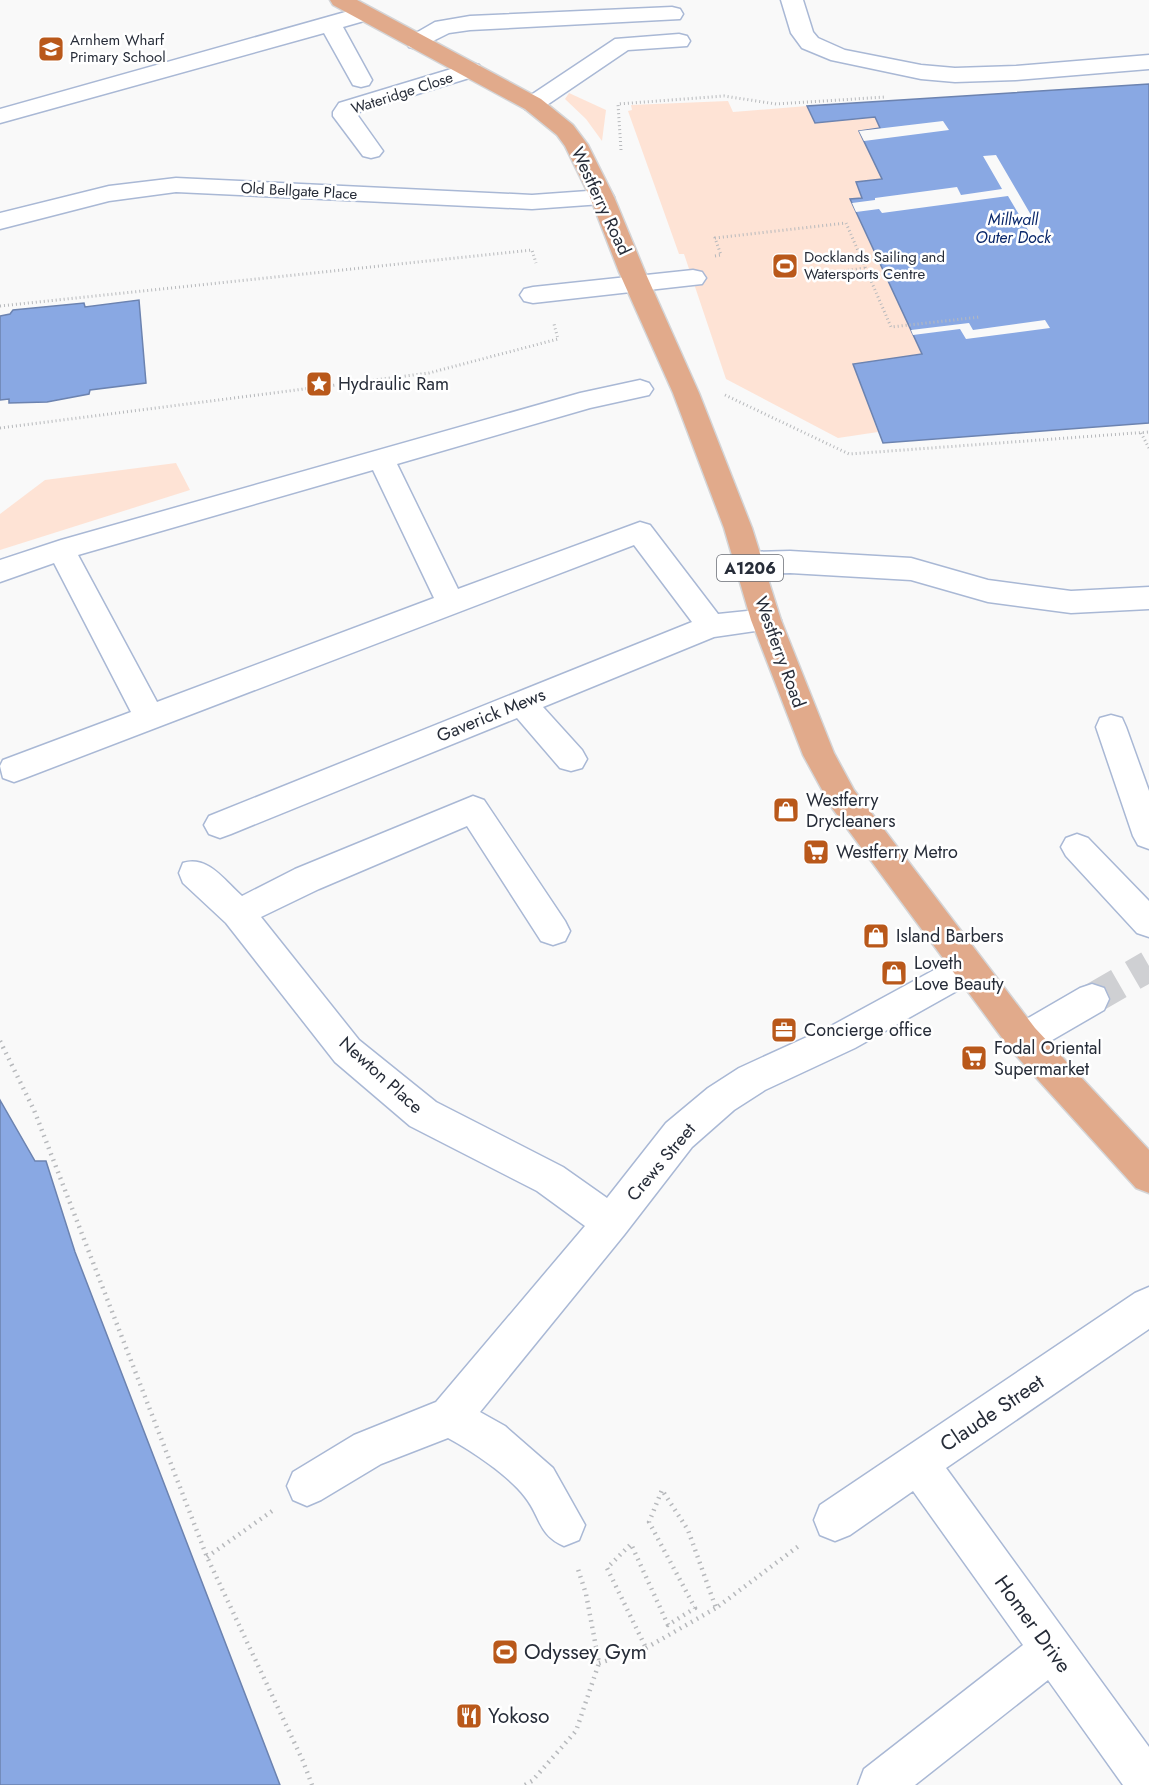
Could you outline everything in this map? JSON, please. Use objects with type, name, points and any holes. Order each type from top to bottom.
[{"type":"main road","name":"Westferry Road","points":[[345,12],[417,42],[471,70],[533,104],[565,130],[585,159],[686,393],[738,528],[766,620],[819,755],[843,799],[1023,1039],[1149,1176]]},
{"type":"street","points":[[792,0],[802,33],[810,43],[839,55],[921,72],[955,75],[1016,73],[1149,62]]},
{"type":"street","points":[[0,116],[345,12],[361,80]]},
{"type":"street","points":[[417,42],[443,27],[470,22],[672,14]]},
{"type":"street","points":[[608,17],[621,25],[627,35],[623,44]]},
{"type":"street","points":[[533,104],[623,44],[679,41]]},
{"type":"street","name":"Wateridge Close","points":[[371,151],[345,117],[344,112],[347,108],[471,70]]},
{"type":"street","name":"Old Bellgate Place","points":[[0,221],[95,195],[138,187],[176,185],[532,202],[602,196]]},
{"type":"street","points":[[536,283],[638,283],[693,278]]},
{"type":"street","points":[[0,571],[61,550],[589,399],[640,389]]},
{"type":"street","points":[[381,459],[451,604]]},
{"type":"street","points":[[14,769],[640,532],[711,626]]},
{"type":"street","points":[[61,550],[150,718]]},
{"type":"street","points":[[748,563],[790,562],[911,569],[988,591],[1071,602],[1149,598]]},
{"type":"street","name":"Gaverick Mews","points":[[220,825],[711,626],[766,620]]},
{"type":"street","points":[[522,703],[572,759]]},
{"type":"street","points":[[1111,726],[1141,790],[1149,836]]},
{"type":"street","points":[[238,913],[307,879],[473,809],[553,931]]},
{"type":"street","points":[[1077,847],[1149,923]]},
{"type":"street","name":"Newton Place","points":[[195,873],[238,913],[347,1051],[423,1114],[550,1179],[611,1223]]},
{"type":"street","name":"Crews Street","points":[[450,1418],[611,1223],[679,1135],[721,1099],[752,1079],[843,1038],[968,968]]},
{"type":"street","points":[[1023,1039],[1092,999]]},
{"type":"street","name":"Claude Street","points":[[835,1520],[1149,1306]]},
{"type":"street","points":[[307,1486],[368,1449],[450,1418],[491,1440],[539,1482],[564,1525]]},
{"type":"street","name":"Homer Drive","points":[[918,1464],[1149,1784]]},
{"type":"street","points":[[880,1785],[1051,1650]]},
{"type":"path","points":[[621,150],[618,104],[657,101]]},
{"type":"path","points":[[713,256],[721,255],[714,236],[846,223],[891,327],[980,316]]},
{"type":"path","points":[[0,306],[532,250],[536,283]]},
{"type":"path","points":[[836,272],[865,268]]},
{"type":"path","points":[[0,428],[429,373],[558,339],[553,320]]},
{"type":"path","points":[[686,393],[716,390],[849,454],[1149,432]]},
{"type":"path","points":[[1141,432],[1149,448]]},
{"type":"path","points":[[0,1041],[34,1110],[207,1557],[303,1761],[312,1785]]},
{"type":"path","points":[[207,1557],[307,1486]]},
{"type":"path","points":[[646,1648],[607,1568],[631,1544],[668,1625],[695,1608],[649,1522],[662,1490],[688,1530],[716,1608]]},
{"type":"path","points":[[599,1663],[646,1648],[716,1608],[835,1520]]},
{"type":"path","points":[[525,1785],[532,1781],[576,1731],[599,1663],[586,1594],[564,1525]]},
{"type":"shaded area","points":[[569,93],[606,110],[602,141],[586,119],[565,99]]},
{"type":"shaded area","name":"Docklands Sailing and Watersports Centre","points":[[728,101],[733,112],[807,106],[815,123],[875,117],[880,129],[859,131],[883,179],[856,182],[863,198],[850,200],[922,354],[853,364],[878,432],[838,438],[726,379],[684,254],[679,254],[628,111],[632,110],[631,105]]},
{"type":"shaded area","points":[[176,463],[190,490],[0,550],[0,514],[45,480]]},
{"type":"water","name":"Millwall Outer Dock","points":[[1149,84],[1149,423],[883,443],[853,364],[922,354],[850,199],[862,198],[856,182],[882,179],[859,131],[880,128],[875,117],[815,123],[807,106]]},
{"type":"water","points":[[139,300],[146,383],[90,390],[89,394],[47,402],[9,403],[9,399],[0,400],[0,316],[10,314],[13,310],[84,303],[85,307]]},
{"type":"water","points":[[0,1100],[35,1161],[46,1161],[75,1252],[280,1785],[0,1785]]},
{"type":"pier","points":[[943,121],[949,130],[864,141],[859,131]]},
{"type":"pier","points":[[996,155],[1042,234],[1031,235],[1008,196],[882,213],[879,209],[856,212],[852,203],[957,187],[961,195],[1002,189],[983,156]]},
{"type":"pier","points":[[1045,320],[1050,328],[966,339],[960,329],[913,335],[911,330],[969,323],[973,330]]},
{"type":"tunnel","points":[[1092,999],[1149,966]]},
{"type":"place","name":"Arnhem Wharf Primary School","points":[[51,49]]},
{"type":"place","name":"Docklands Sailing and Watersports Centre","points":[[785,266]]},
{"type":"place","name":"Hydraulic Ram","points":[[319,384]]},
{"type":"place","name":"Westferry Drycleaners","points":[[786,810]]},
{"type":"place","name":"Westferry Metro","points":[[816,852]]},
{"type":"place","name":"Island Barbers","points":[[876,936]]},
{"type":"place","name":"Loveth Love Beauty","points":[[894,973]]},
{"type":"place","name":"Concierge office","points":[[784,1030]]},
{"type":"place","name":"Fodal Oriental Supermarket","points":[[974,1058]]},
{"type":"place","name":"Odyssey Gym","points":[[505,1652]]},
{"type":"place","name":"Yokoso","points":[[469,1716]]}]
